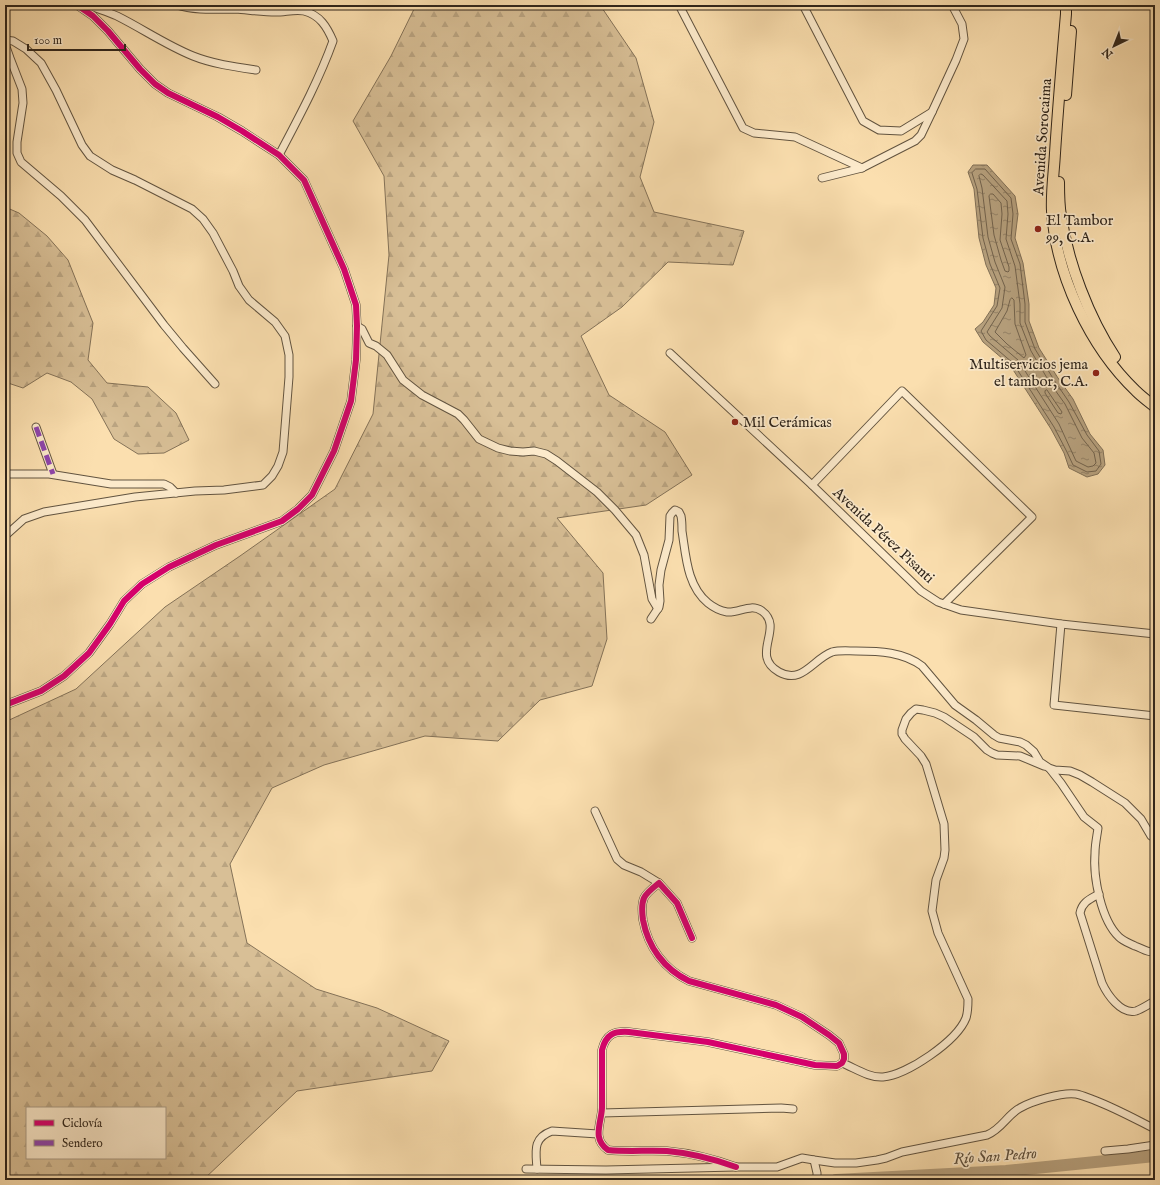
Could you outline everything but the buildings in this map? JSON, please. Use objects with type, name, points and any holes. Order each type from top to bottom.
[{"type":"main road","name":"Avenida Sorocaima","points":[[1069,10],[1070,59],[1059,180],[1060,216],[1080,289],[1109,347],[1127,373],[1155,399]]},
{"type":"main road","name":"Avenida Sorocaima","points":[[1069,10],[1053,175],[1052,210],[1054,231],[1061,262],[1070,291],[1082,318],[1117,370],[1136,391],[1155,407]]},
{"type":"street","points":[[5,705],[41,691],[64,676],[89,653],[110,624],[124,601],[149,580],[169,566],[282,521],[298,509],[312,495],[334,451],[351,401],[356,360],[356,305],[344,270],[304,180],[279,155],[218,116],[168,93],[155,84],[140,69],[108,31],[93,16],[77,5]]},
{"type":"street","points":[[88,5],[116,16],[169,45],[195,57],[222,64],[256,70]]},
{"type":"street","points":[[177,5],[206,9],[266,8],[275,12],[303,10],[321,21],[328,28],[333,41],[303,110],[279,155]]},
{"type":"street","points":[[679,5],[743,128],[754,133],[795,136],[862,168]]},
{"type":"street","points":[[803,5],[863,121],[879,130],[901,131],[932,112]]},
{"type":"street","points":[[822,178],[862,168],[915,141],[921,135],[956,60],[964,39],[962,24],[952,5]]},
{"type":"street","points":[[5,40],[13,41],[26,49],[41,63],[56,90],[82,145],[90,156],[112,170],[192,209],[203,219],[213,233],[234,271],[240,286],[249,300],[275,322],[285,336],[290,355],[290,377],[283,452],[278,466],[272,476],[263,485],[224,490],[135,497],[44,512],[24,519],[5,536]]},
{"type":"street","points":[[5,44],[22,89],[23,103],[17,142],[17,153],[21,162],[85,220],[164,325],[215,384]]},
{"type":"street","points":[[357,326],[362,329],[369,342],[387,355],[403,380],[422,395],[458,414],[479,439],[498,448],[510,451],[523,452],[534,450],[546,454],[597,492],[615,510],[636,535],[644,555],[652,599],[658,609]]},
{"type":"street","name":"Avenida Pérez Pisanti","points":[[670,353],[812,485],[921,591],[938,602],[961,610],[1061,624],[1155,634]]},
{"type":"street","points":[[812,485],[902,391],[1032,517],[944,604]]},
{"type":"street","points":[[36,427],[53,474]]},
{"type":"street","points":[[5,474],[53,474],[111,484],[164,484],[176,493]]},
{"type":"street","points":[[651,619],[658,609],[660,601],[659,585],[661,570],[669,540],[670,516],[675,510],[679,512],[681,516],[686,561],[699,594],[711,605],[723,611],[728,612],[750,607],[757,608],[767,615],[771,628],[767,643],[767,658],[769,663],[779,672],[790,676],[797,675],[825,656],[838,651],[876,651],[903,656],[917,662],[922,666],[955,705],[999,738],[1020,742],[1034,752],[1040,762],[1048,767],[1061,783],[1084,817],[1098,828],[1095,854],[1096,880],[1105,917],[1111,928],[1127,943],[1151,953],[1155,952]]},
{"type":"street","points":[[1061,624],[1054,705],[1155,716]]},
{"type":"street","points":[[842,1063],[875,1076],[888,1076],[917,1063],[934,1053],[949,1040],[966,1018],[968,999],[938,933],[932,911],[936,880],[944,858],[944,824],[937,805],[926,764],[902,734],[906,719],[916,709],[935,713],[944,717],[974,737],[992,753],[1020,756],[1055,770],[1070,770],[1080,774],[1125,804],[1142,819],[1151,836],[1155,838]]},
{"type":"street","points":[[595,811],[617,859],[624,865],[641,872],[659,883],[677,903],[692,938]]},
{"type":"street","points":[[659,883],[648,892],[644,898],[642,911],[650,945],[662,961],[677,974],[689,981],[776,1005],[802,1017],[823,1030],[839,1043],[844,1054],[844,1060],[837,1066],[815,1065],[708,1042],[629,1032],[614,1033],[607,1038],[602,1050],[602,1113],[598,1126],[598,1134],[603,1147],[608,1150],[671,1152],[719,1161],[736,1167]]},
{"type":"street","points":[[1099,894],[1085,902],[1080,913],[1102,983],[1107,993],[1122,1008],[1129,1011],[1135,1011],[1155,1001]]},
{"type":"street","points":[[526,1169],[606,1170],[777,1167],[802,1158],[835,1163],[856,1163],[877,1160],[902,1152],[987,1135],[999,1128],[1016,1110],[1021,1107],[1053,1096],[1064,1094],[1085,1096],[1155,1129]]},
{"type":"street","points":[[602,1113],[781,1108],[793,1109]]},
{"type":"street","points":[[537,1169],[536,1146],[541,1138],[547,1133],[552,1131],[598,1134]]},
{"type":"street","points":[[1105,1151],[1155,1145]]},
{"type":"street","points":[[814,1160],[817,1176]]},
{"type":"green space","points":[[416,5],[600,5],[636,58],[654,122],[640,177],[654,212],[744,231],[733,265],[668,262],[622,307],[581,336],[609,395],[665,432],[692,475],[646,505],[557,518],[603,573],[607,639],[592,686],[540,700],[498,741],[425,736],[324,765],[272,788],[230,864],[247,943],[316,989],[377,1008],[449,1041],[432,1071],[297,1091],[203,1180],[5,1180],[5,722],[76,689],[165,607],[335,489],[373,414],[389,255],[384,176],[353,121],[391,56]]},
{"type":"green space","points":[[5,207],[19,213],[47,236],[68,260],[93,323],[88,360],[107,383],[148,387],[176,413],[189,440],[164,453],[138,454],[114,439],[92,399],[71,382],[47,373],[23,388],[5,382]]},
{"type":"water","points":[[973,165],[987,165],[1015,196],[1018,214],[1015,238],[1023,263],[1029,304],[1029,321],[1039,348],[1073,399],[1090,434],[1103,450],[1105,465],[1098,474],[1087,477],[1069,468],[1064,453],[1051,429],[1010,365],[983,342],[975,329],[983,322],[994,305],[996,288],[986,265],[979,238],[974,189],[968,172]]},
{"type":"waterway","name":"Río San Pedro","points":[[836,1180],[1006,1171],[1155,1156]]},
{"type":"marked path","points":[[36,427],[53,474]]},
{"type":"cycle path","points":[[5,705],[41,691],[64,676],[89,653],[110,624],[124,601],[142,584],[169,567],[216,545],[282,521],[298,509],[312,495],[334,451],[351,401],[356,360],[356,305],[344,269],[304,180],[279,155],[242,131],[218,117],[168,93],[155,84],[140,69],[108,31],[93,16],[77,5]]},
{"type":"cycle path","points":[[692,938],[677,903],[659,883],[644,898],[642,903],[642,912],[645,930],[653,948],[665,964],[689,981],[776,1005],[802,1017],[839,1043],[844,1054],[844,1059],[842,1063],[837,1066],[815,1065],[708,1042],[629,1032],[615,1033],[608,1037],[602,1050],[602,1108],[599,1136],[603,1146],[608,1150],[684,1153],[719,1161],[736,1167]]},
{"type":"place","name":"El Tambor 99, C.A.","points":[[1038,229]]},
{"type":"place","name":"Multiservicios jema el tambor, C.A.","points":[[1096,373]]},
{"type":"place","name":"Mil Cerámicas","points":[[735,422]]}]
